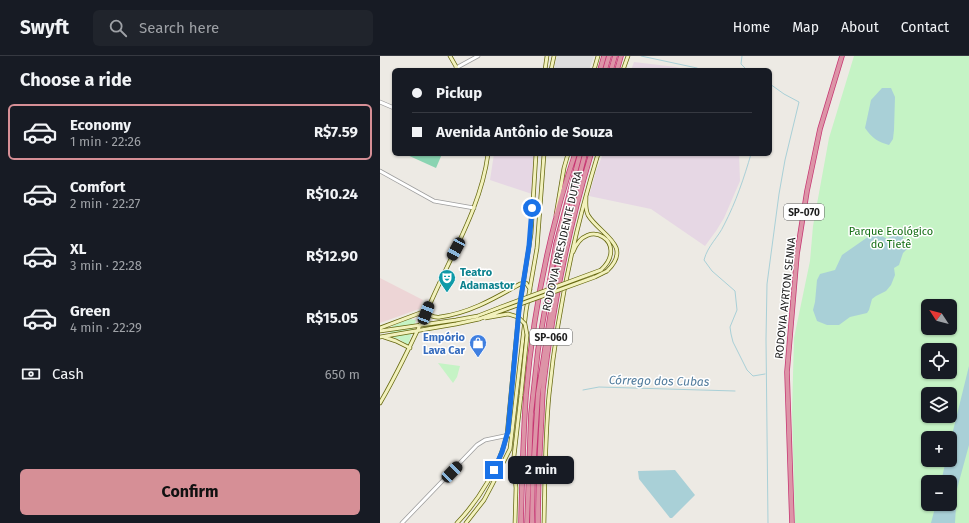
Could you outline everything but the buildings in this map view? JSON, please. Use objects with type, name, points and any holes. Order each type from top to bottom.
[{"type":"highway","points":[[601,68],[604,56]]},
{"type":"highway","points":[[606,68],[610,56]]},
{"type":"highway","points":[[612,68],[615,56]]},
{"type":"highway","points":[[618,68],[622,56]]},
{"type":"highway","name":"RODOVIA AYRTON SENNA","points":[[792,523],[787,372],[797,254],[807,191],[820,129],[842,56]]},
{"type":"highway","name":"SP-060","points":[[521,523],[526,394],[533,340],[541,287],[556,219],[574,156]]},
{"type":"highway","name":"RODOVIA PRESIDENTE DUTRA","points":[[527,523],[531,414],[538,350],[556,244],[579,156]]},
{"type":"highway","name":"RODOVIA PRESIDENTE DUTRA","points":[[532,523],[534,465],[540,381],[561,246],[584,156]]},
{"type":"highway","name":"RODOVIA PRESIDENTE DUTRA","points":[[538,523],[539,473],[545,376],[555,306],[579,194],[590,156]]},
{"type":"main road","points":[[450,56],[456,68]]},
{"type":"main road","points":[[545,68],[547,56]]},
{"type":"main road","points":[[551,68],[554,56]]},
{"type":"main road","points":[[595,68],[598,56]]},
{"type":"main road","points":[[625,68],[628,56]]},
{"type":"main road","points":[[380,403],[410,348],[464,234],[483,181],[488,156]]},
{"type":"main road","points":[[457,523],[467,512],[484,487],[502,452],[507,435],[518,312],[529,246],[536,156]]},
{"type":"main road","points":[[466,523],[484,500],[498,476],[510,449],[526,311],[537,248],[544,156]]},
{"type":"main road","points":[[556,219],[556,211],[567,156]]},
{"type":"main road","points":[[544,523],[546,427],[561,306],[569,263],[586,191],[597,156]]},
{"type":"main road","points":[[479,319],[596,277],[607,271],[612,266],[616,258],[615,246],[609,236],[592,220],[588,214],[586,207],[586,191]]},
{"type":"main road","points":[[531,220],[540,220]]},
{"type":"main road","points":[[381,336],[418,331],[478,316],[601,270],[610,260],[611,250],[607,241],[603,237],[595,234],[588,235],[578,241],[569,263]]},
{"type":"main road","points":[[380,329],[420,313],[426,313],[439,318],[456,314],[480,306],[523,283]]},
{"type":"main road","points":[[523,283],[528,285],[530,289]]},
{"type":"main road","points":[[380,329],[456,322],[508,314],[518,317],[525,324],[527,335],[514,456],[516,488],[515,523]]},
{"type":"main road","points":[[381,336],[410,348]]},
{"type":"street","points":[[459,68],[478,56]]},
{"type":"street","points":[[380,102],[392,107]]},
{"type":"street","points":[[380,171],[434,201],[474,208]]},
{"type":"street","points":[[402,523],[477,445],[485,440],[512,434]]},
{"type":"shaded area","points":[[557,56],[594,56],[590,68],[554,68]]},
{"type":"shaded area","points":[[634,62],[679,68],[632,68]]},
{"type":"shaded area","points":[[494,156],[535,156],[532,194],[490,180]]},
{"type":"shaded area","points":[[602,156],[739,156],[740,181],[724,218],[705,246],[651,209],[589,196]]},
{"type":"shaded area","points":[[380,278],[423,300],[419,309],[380,323]]},
{"type":"green space","name":"Parque Ecológico do Tietê","points":[[854,56],[969,56],[969,523],[795,523],[792,412],[794,338],[810,261],[813,226],[829,138]]},
{"type":"green space","points":[[409,156],[441,156],[436,168]]},
{"type":"green space","points":[[410,319],[416,320],[408,345],[399,339],[389,337],[392,326]]},
{"type":"green space","points":[[438,363],[460,366],[457,377],[453,383]]},
{"type":"water","points":[[882,88],[891,88],[895,97],[893,139],[889,145],[876,139],[865,128],[871,100]]},
{"type":"water","points":[[895,231],[903,234],[903,241],[908,244],[908,248],[903,253],[899,265],[894,268],[895,275],[891,285],[886,291],[872,299],[867,313],[850,317],[839,325],[827,325],[817,321],[813,310],[817,280],[820,274],[835,270],[842,255],[875,232],[887,239],[893,235]]},
{"type":"water","points":[[969,366],[969,445],[957,489],[957,475],[943,475],[944,467],[957,467],[957,431],[953,431],[955,423],[957,423],[957,415]]},
{"type":"water","points":[[675,470],[695,495],[672,518],[670,518],[639,479],[638,471]]},
{"type":"water","points":[[934,511],[956,511],[955,523],[931,523]]},
{"type":"waterway","points":[[641,56],[697,68]]},
{"type":"waterway","points":[[742,56],[741,64],[745,68]]},
{"type":"waterway","points":[[768,523],[766,339],[767,284],[779,194],[785,160],[799,102],[772,85]]},
{"type":"waterway","points":[[750,156],[743,181],[732,208],[722,230],[708,250],[704,260],[712,271],[735,291],[737,310],[730,327],[731,334],[733,342],[747,370],[753,376],[765,374]]},
{"type":"waterway","name":"Córrego dos Cubas","points":[[583,390],[599,387],[735,391]]},
{"type":"place","name":"Teatro Adamastor","points":[[447,293]]},
{"type":"place","name":"Empório Lava Car","points":[[478,358]]},
{"type":"route","points":[[494,470],[505,444],[508,431],[519,310],[529,246],[532,208]]}]
